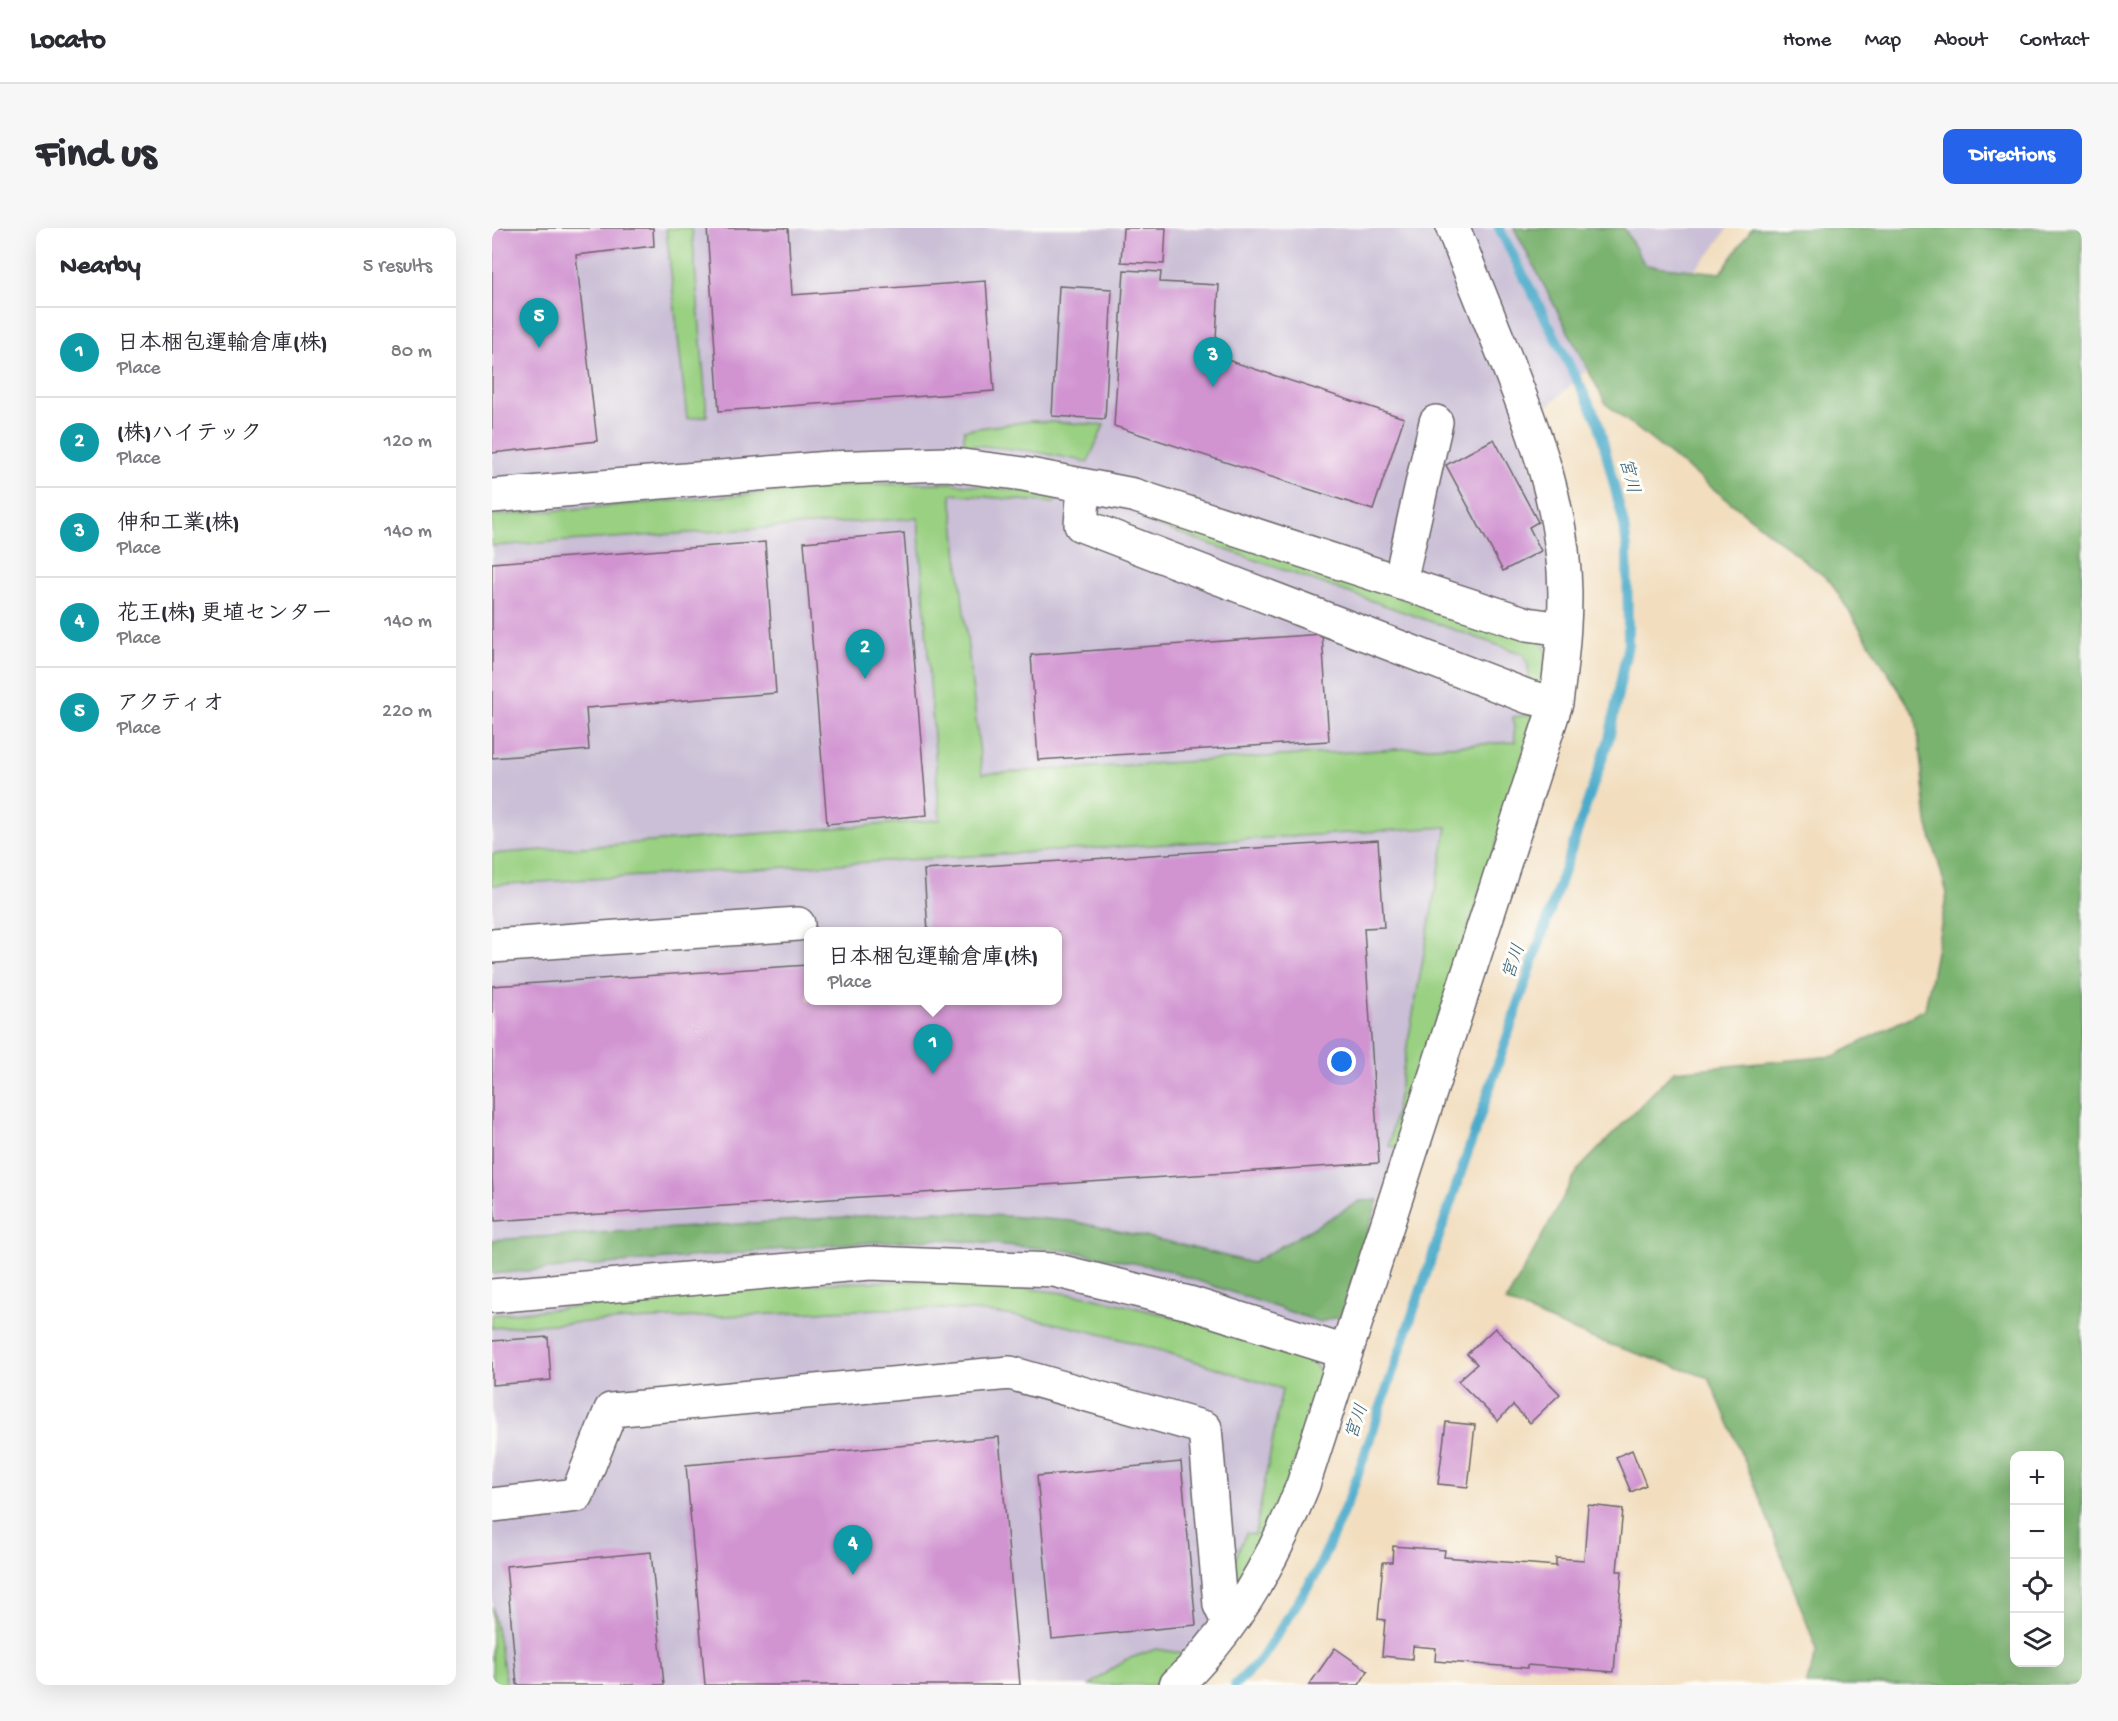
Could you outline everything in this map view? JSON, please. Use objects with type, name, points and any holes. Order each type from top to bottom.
[{"type":"street","points":[[1176,1685],[1194,1668],[1242,1608],[1285,1530],[1303,1485],[1556,703],[1562,657],[1565,593],[1559,531],[1547,473],[1533,426],[1454,228]]},
{"type":"street","points":[[1400,582],[1436,422]]},
{"type":"street","points":[[492,496],[829,468],[947,464],[1024,474],[1133,495],[1527,624],[1563,629]]},
{"type":"street","points":[[1084,486],[1081,525],[1517,693],[1556,703]]},
{"type":"street","points":[[492,946],[798,924]]},
{"type":"street","points":[[492,1296],[870,1263],[1054,1270],[1189,1303],[1346,1352]]},
{"type":"street","points":[[492,1505],[577,1495],[611,1410],[1010,1373],[1204,1428],[1220,1605],[1229,1624]]},
{"type":"shaded area","points":[[492,228],[1728,228],[1709,255],[1523,430],[1548,529],[1553,591],[1539,714],[1323,1379],[1242,1582],[1188,1654],[1155,1685],[492,1685]]},
{"type":"green space","points":[[666,228],[692,228],[707,416],[687,419]]},
{"type":"green space","points":[[1514,228],[1624,228],[1645,265],[1721,273],[1752,228],[2082,228],[2082,1685],[1806,1685],[1817,1650],[1754,1483],[1709,1378],[1591,1338],[1506,1302],[1578,1170],[1674,1071],[1834,1056],[1925,1009],[1947,893],[1927,822],[1916,717],[1830,581],[1606,404]]},
{"type":"green space","points":[[1031,421],[1104,425],[1088,462],[1031,451],[964,444],[964,430]]},
{"type":"green space","points":[[951,483],[1055,495],[1057,499],[1054,503],[951,494],[982,774],[1515,742],[1513,717],[1539,714],[1396,1147],[1389,1146],[1447,827],[492,885],[492,854],[940,820],[918,518],[492,546],[492,516],[869,484]]},
{"type":"green space","points":[[1151,515],[1540,639],[1547,652],[1543,687],[1530,681],[1528,664],[1523,654],[1147,522],[1147,518]]},
{"type":"green space","points":[[1378,1200],[1341,1316],[1320,1322],[1160,1268],[1070,1251],[939,1239],[842,1244],[492,1274],[492,1240],[937,1211],[1071,1221],[1170,1242],[1252,1263],[1360,1201]]},
{"type":"green space","points":[[956,1280],[1087,1296],[1203,1324],[1312,1359],[1323,1379],[1273,1523],[1242,1582],[1228,1575],[1246,1533],[1255,1535],[1282,1389],[1102,1334],[1029,1318],[965,1310],[856,1310],[492,1328],[492,1315],[827,1283]]},
{"type":"green space","points":[[492,1607],[507,1685],[492,1685]]},
{"type":"green space","points":[[1156,1649],[1188,1654],[1155,1685],[1090,1685],[1125,1660]]},
{"type":"building","points":[[492,228],[653,228],[654,246],[576,255],[597,441],[492,453]]},
{"type":"building","points":[[707,228],[788,228],[792,295],[986,281],[994,391],[719,411]]},
{"type":"building","points":[[1123,228],[1166,228],[1164,264],[1121,262]]},
{"type":"building","points":[[1124,270],[1161,272],[1160,282],[1219,285],[1215,356],[1404,418],[1373,510],[1114,426]]},
{"type":"building","points":[[1059,286],[1112,289],[1105,419],[1052,416]]},
{"type":"building","points":[[1494,439],[1538,522],[1529,527],[1541,551],[1503,571],[1446,465]]},
{"type":"building","points":[[904,533],[927,815],[827,824],[804,542]]},
{"type":"building","points":[[765,542],[776,693],[586,708],[589,750],[492,758],[492,563]]},
{"type":"building","points":[[1322,634],[1329,741],[1038,760],[1031,655]]},
{"type":"building","points":[[1378,840],[1384,927],[1364,928],[1379,1163],[495,1221],[492,1178],[492,986],[804,965],[804,1005],[1062,1005],[1062,927],[928,927],[924,870]]},
{"type":"building","points":[[1495,1328],[1560,1394],[1530,1423],[1513,1405],[1498,1421],[1458,1381],[1477,1364],[1467,1354]]},
{"type":"building","points":[[548,1337],[551,1380],[492,1385],[492,1341]]},
{"type":"building","points":[[1446,1422],[1475,1425],[1468,1487],[1438,1484]]},
{"type":"building","points":[[999,1437],[1020,1685],[705,1685],[686,1465]]},
{"type":"building","points":[[1632,1450],[1646,1485],[1631,1492],[1616,1457]]},
{"type":"building","points":[[1181,1462],[1196,1625],[1052,1639],[1037,1476]]},
{"type":"building","points":[[1588,1505],[1623,1509],[1617,1571],[1622,1571],[1614,1672],[1435,1661],[1436,1648],[1413,1646],[1412,1659],[1382,1656],[1385,1620],[1378,1619],[1383,1562],[1392,1562],[1393,1546],[1445,1550],[1444,1557],[1556,1566],[1556,1558],[1584,1560]]},
{"type":"building","points":[[651,1552],[664,1685],[517,1685],[506,1566]]},
{"type":"building","points":[[1335,1648],[1368,1671],[1359,1685],[1309,1685]]},
{"type":"waterway","name":"宮川","points":[[1235,1685],[1262,1658],[1317,1572],[1352,1491],[1609,739],[1628,644],[1627,549],[1624,525],[1598,421],[1499,228]]},
{"type":"place","name":"アクティオ","points":[[539,348]]},
{"type":"place","name":"伸和工業(株)","points":[[1213,387]]},
{"type":"place","name":"(株)ハイテック","points":[[865,679]]},
{"type":"place","name":"日本梱包運輸倉庫(株)","points":[[933,1074]]},
{"type":"place","name":"花王(株) 更埴センター","points":[[853,1575]]}]
